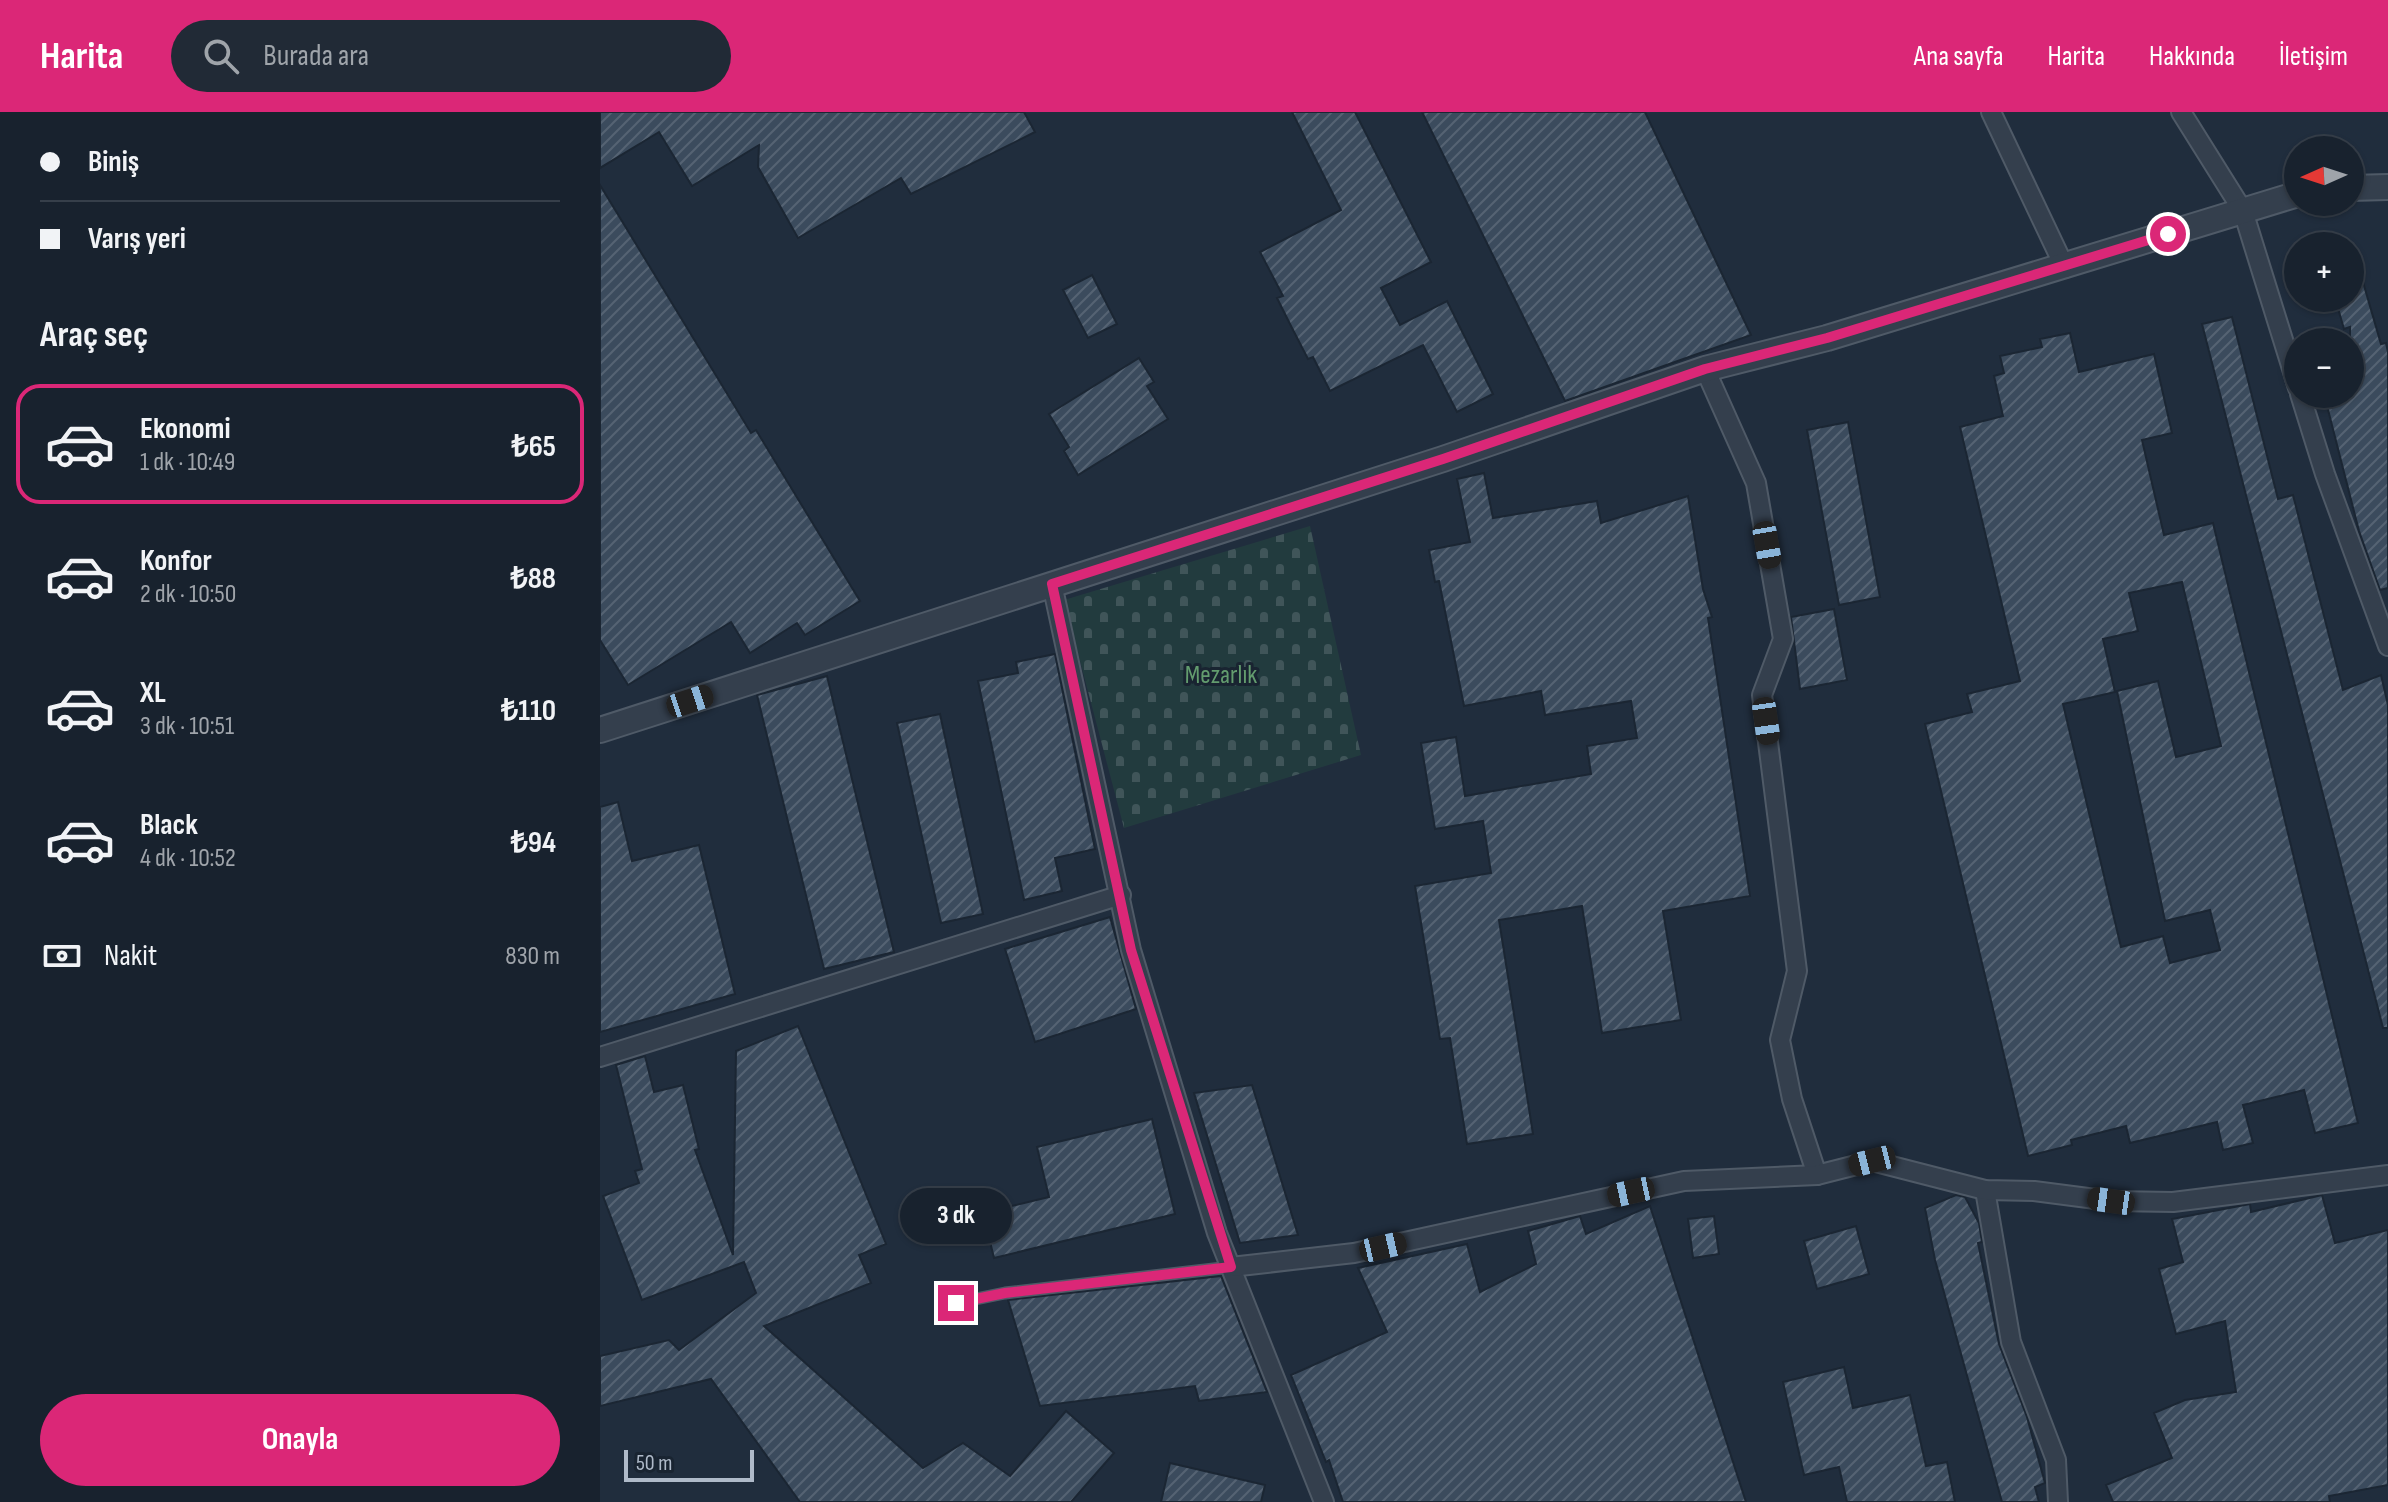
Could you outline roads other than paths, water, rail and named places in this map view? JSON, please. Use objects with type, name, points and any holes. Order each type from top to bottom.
[{"type":"street","points":[[1991,112],[2065,268]]},
{"type":"street","points":[[2181,112],[2243,211],[2284,343]]},
{"type":"street","points":[[2364,188],[2388,187]]},
{"type":"street","points":[[600,730],[1443,459],[1705,369],[1827,338],[2065,268],[2284,198]]},
{"type":"street","points":[[1705,369],[1756,483],[1783,639],[1762,695],[1797,971],[1780,1040],[1792,1099],[1817,1175]]},
{"type":"street","points":[[2304,408],[2325,474],[2388,646]]},
{"type":"street","points":[[1052,584],[1131,950],[1231,1267],[1324,1502]]},
{"type":"street","points":[[600,1057],[1121,895]]},
{"type":"street","points":[[1231,1267],[1354,1253],[1684,1181],[1817,1175],[1872,1161],[1985,1190],[2034,1191],[2111,1201],[2173,1202],[2388,1175]]},
{"type":"street","points":[[1985,1190],[2011,1342],[2056,1460],[2058,1502]]},
{"type":"lane","points":[[956,1303],[1005,1293],[1231,1267]]},
{"type":"park label","name":"Mezarlık","points":[[1221,675]]}]
